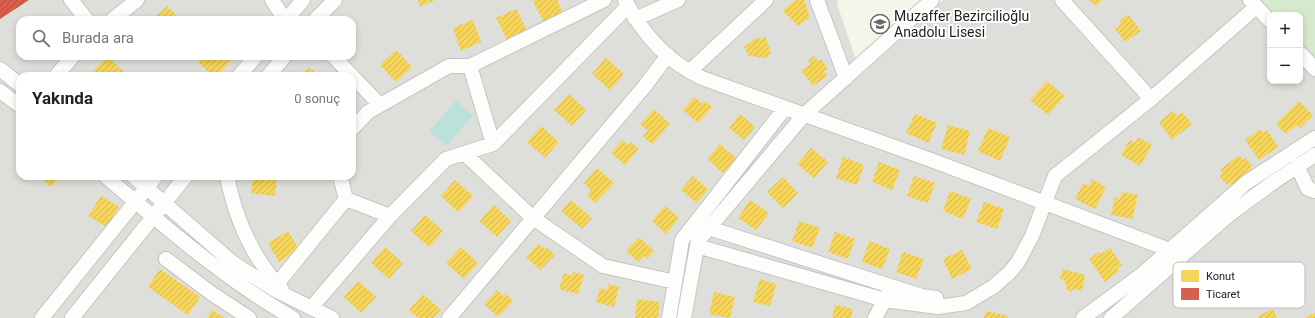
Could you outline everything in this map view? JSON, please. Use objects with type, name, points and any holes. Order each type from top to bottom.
[{"type":"street","points":[[71,0],[83,16]]},
{"type":"street","points":[[117,16],[137,0]]},
{"type":"street","points":[[272,0],[283,16]]},
{"type":"street","points":[[289,16],[303,0]]},
{"type":"street","points":[[319,16],[335,0]]},
{"type":"street","points":[[356,125],[362,118],[380,105],[449,66],[470,66],[604,0]]},
{"type":"street","points":[[635,19],[678,0]]},
{"type":"street","points":[[690,71],[766,0]]},
{"type":"street","points":[[817,0],[846,78]]},
{"type":"street","points":[[684,318],[698,242],[804,115],[932,0]]},
{"type":"street","points":[[1062,0],[1151,99]]},
{"type":"street","points":[[311,308],[390,216],[446,159],[493,144],[626,3],[635,19],[661,50],[702,78],[1170,250]]},
{"type":"street","points":[[709,228],[922,296],[942,299],[958,298],[976,290],[997,274],[1012,258],[1055,176],[1151,99],[1253,3],[1267,18]]},
{"type":"street","points":[[449,318],[644,87],[668,55]]},
{"type":"street","points":[[1303,56],[1315,69]]},
{"type":"street","points":[[60,72],[70,60]]},
{"type":"street","points":[[242,72],[253,60]]},
{"type":"street","points":[[271,72],[282,60]]},
{"type":"street","points":[[337,60],[348,72]]},
{"type":"street","points":[[470,66],[493,144]]},
{"type":"street","points":[[0,69],[16,82]]},
{"type":"street","points":[[356,80],[380,105]]},
{"type":"street","points":[[0,91],[16,103]]},
{"type":"street","points":[[669,318],[682,240],[785,108]]},
{"type":"street","points":[[1083,318],[1122,291],[1247,182],[1315,138]]},
{"type":"street","points":[[464,153],[533,218],[603,266],[675,282]]},
{"type":"street","points":[[1175,262],[1230,214],[1297,166],[1315,155]]},
{"type":"street","points":[[1297,166],[1308,189],[1315,191]]},
{"type":"street","points":[[110,180],[242,287],[293,318]]},
{"type":"street","points":[[138,180],[224,256],[244,271],[288,297],[332,318]]},
{"type":"street","points":[[42,318],[153,180]]},
{"type":"street","points":[[72,318],[183,180]]},
{"type":"street","points":[[228,180],[245,232],[258,257],[288,297]]},
{"type":"street","points":[[341,180],[346,199]]},
{"type":"street","points":[[346,199],[390,216]]},
{"type":"street","points":[[277,284],[346,199]]},
{"type":"street","points":[[697,246],[885,300],[938,307],[959,305],[973,300],[993,287],[1010,272],[1032,236],[1041,202]]},
{"type":"street","points":[[166,259],[211,293],[249,318]]},
{"type":"street","points":[[1111,318],[1173,264]]},
{"type":"street","points":[[875,318],[892,287]]},
{"type":"shaded area","points":[[0,0],[1315,0],[1315,318],[0,318]]},
{"type":"shaded area","name":"Muzaffer Bezircilioğlu Anadolu Lisesi","points":[[837,0],[943,0],[861,75]]},
{"type":"shaded area","points":[[456,101],[473,116],[446,146],[429,131]]},
{"type":"green space","points":[[1256,0],[1315,0],[1315,64],[1303,50],[1303,12],[1267,12]]},
{"type":"building: Konut","points":[[418,0],[436,0],[420,6]]},
{"type":"building: Konut","points":[[557,0],[563,12],[544,22],[533,1]]},
{"type":"building: Konut","points":[[795,0],[804,0],[810,17],[798,26],[783,11]]},
{"type":"building: Konut","points":[[1089,0],[1102,0],[1096,6]]},
{"type":"building: Konut","points":[[168,6],[177,16],[156,16]]},
{"type":"building: Konut","points":[[516,9],[527,30],[507,40],[496,18]]},
{"type":"building: Konut","points":[[1128,14],[1141,31],[1125,42],[1115,29],[1122,24],[1119,21]]},
{"type":"building: Konut","points":[[473,20],[481,42],[461,51],[453,28]]},
{"type":"building: Konut","points":[[765,36],[771,53],[767,58],[749,56],[744,47],[757,37],[761,40]]},
{"type":"building: Konut","points":[[396,50],[412,67],[396,82],[380,65]]},
{"type":"building: Konut","points":[[814,56],[818,61],[821,59],[828,69],[824,71],[827,76],[813,86],[801,70],[811,64],[808,61]]},
{"type":"building: Konut","points":[[606,58],[624,74],[610,90],[592,74]]},
{"type":"building: Konut","points":[[105,60],[111,60],[124,72],[92,72]]},
{"type":"building: Konut","points":[[200,60],[231,60],[220,72],[209,72],[198,62]]},
{"type":"building: Konut","points":[[308,67],[315,72],[305,72]]},
{"type":"building: Konut","points":[[1047,81],[1065,96],[1048,115],[1030,100]]},
{"type":"building: Konut","points":[[569,94],[586,110],[572,126],[554,110]]},
{"type":"building: Konut","points":[[695,97],[702,104],[705,101],[712,107],[698,123],[683,110]]},
{"type":"building: Konut","points":[[1299,101],[1313,115],[1300,128],[1297,125],[1286,134],[1276,124]]},
{"type":"building: Konut","points":[[654,109],[670,124],[652,144],[643,136],[648,131],[640,124]]},
{"type":"building: Konut","points":[[1173,111],[1177,116],[1182,112],[1192,124],[1172,140],[1159,122]]},
{"type":"building: Konut","points":[[740,114],[755,127],[744,140],[729,128]]},
{"type":"building: Konut","points":[[915,114],[937,123],[928,143],[906,133]]},
{"type":"building: Konut","points":[[948,125],[970,131],[964,155],[941,149]]},
{"type":"building: Konut","points":[[541,126],[559,142],[545,158],[527,142]]},
{"type":"building: Konut","points":[[988,128],[1010,137],[1000,161],[978,151]]},
{"type":"building: Konut","points":[[1260,129],[1263,133],[1267,130],[1278,147],[1259,160],[1245,140]]},
{"type":"building: Konut","points":[[1138,137],[1152,145],[1140,166],[1121,155],[1130,140],[1135,143]]},
{"type":"building: Konut","points":[[622,140],[628,145],[631,142],[639,149],[625,165],[611,153]]},
{"type":"building: Konut","points":[[720,144],[736,158],[723,173],[707,159]]},
{"type":"building: Konut","points":[[811,148],[828,162],[814,178],[797,164]]},
{"type":"building: Konut","points":[[1239,155],[1243,160],[1246,158],[1252,166],[1250,167],[1252,170],[1233,186],[1230,183],[1227,185],[1219,176],[1223,173],[1220,170]]},
{"type":"building: Konut","points":[[843,157],[864,165],[857,185],[836,178]]},
{"type":"building: Konut","points":[[879,162],[900,170],[892,190],[872,182]]},
{"type":"building: Konut","points":[[597,168],[614,183],[595,203],[587,195],[591,190],[584,183]]},
{"type":"building: Konut","points":[[693,176],[708,189],[697,203],[681,190]]},
{"type":"building: Konut","points":[[914,176],[935,183],[928,203],[907,196]]},
{"type":"building: Konut","points":[[783,177],[798,193],[783,208],[767,192]]},
{"type":"building: Konut","points":[[1092,179],[1106,187],[1095,209],[1075,199],[1083,183],[1089,186]]},
{"type":"building: Konut","points":[[43,180],[57,180],[51,187]]},
{"type":"building: Konut","points":[[253,180],[277,180],[275,196],[251,193]]},
{"type":"building: Konut","points":[[455,180],[473,196],[458,212],[441,196]]},
{"type":"building: Konut","points":[[950,191],[971,199],[963,219],[943,211]]},
{"type":"building: Konut","points":[[1122,192],[1138,195],[1132,219],[1111,215],[1115,197],[1120,199]]},
{"type":"building: Konut","points":[[101,196],[119,207],[107,227],[88,216]]},
{"type":"building: Konut","points":[[571,200],[592,218],[582,229],[561,211]]},
{"type":"building: Konut","points":[[750,200],[769,213],[756,230],[738,218]]},
{"type":"building: Konut","points":[[984,202],[1004,209],[997,229],[976,222]]},
{"type":"building: Konut","points":[[494,205],[511,221],[497,237],[479,221]]},
{"type":"building: Konut","points":[[665,206],[679,218],[666,234],[652,221]]},
{"type":"building: Konut","points":[[425,215],[443,231],[429,247],[411,231]]},
{"type":"building: Konut","points":[[799,221],[820,228],[812,248],[792,241]]},
{"type":"building: Konut","points":[[288,231],[299,249],[279,262],[268,243]]},
{"type":"building: Konut","points":[[835,232],[855,239],[848,259],[828,252]]},
{"type":"building: Konut","points":[[639,237],[654,251],[647,259],[644,256],[638,262],[626,251]]},
{"type":"building: Konut","points":[[869,241],[890,249],[882,269],[862,262]]},
{"type":"building: Konut","points":[[538,244],[544,249],[546,247],[555,255],[540,270],[526,257]]},
{"type":"building: Konut","points":[[385,247],[403,263],[389,279],[371,263]]},
{"type":"building: Konut","points":[[461,247],[478,263],[464,279],[446,263]]},
{"type":"building: Konut","points":[[1110,248],[1122,265],[1117,268],[1119,271],[1105,282],[1089,259],[1099,252],[1101,254]]},
{"type":"building: Konut","points":[[962,250],[972,269],[952,279],[943,259]]},
{"type":"building: Konut","points":[[903,252],[924,259],[916,279],[896,272]]},
{"type":"building: Konut","points":[[160,269],[200,297],[188,315],[148,287]]},
{"type":"building: Konut","points":[[1063,269],[1085,275],[1082,291],[1074,289],[1070,292],[1067,290],[1065,281],[1060,279]]},
{"type":"building: Konut","points":[[573,272],[584,275],[578,294],[559,289],[564,273],[572,276]]},
{"type":"building: Konut","points":[[760,279],[776,284],[770,306],[753,302]]},
{"type":"building: Konut","points":[[358,281],[376,297],[361,313],[344,297]]},
{"type":"building: Konut","points":[[609,284],[619,287],[614,307],[596,302],[600,288],[607,290]]},
{"type":"building: Konut","points":[[497,290],[503,296],[505,293],[513,301],[498,317],[484,304]]},
{"type":"building: Konut","points":[[714,292],[735,297],[730,318],[709,314]]},
{"type":"building: Konut","points":[[423,294],[441,310],[433,318],[418,318],[409,310]]},
{"type":"building: Konut","points":[[637,299],[660,302],[658,318],[635,318]]},
{"type":"building: Konut","points":[[835,305],[853,309],[851,318],[832,318]]},
{"type":"building: Konut","points":[[1273,309],[1277,318],[1259,318],[1258,316]]},
{"type":"building: Konut","points":[[212,310],[225,318],[207,318]]},
{"type":"building: Konut","points":[[986,311],[1008,316],[1008,318],[984,318]]},
{"type":"building: Konut","points":[[1315,313],[1315,318],[1304,318]]},
{"type":"building: Ticaret","points":[[0,0],[29,0],[0,19]]},
{"type":"place","name":"Muzaffer Bezircilioğlu Anadolu Lisesi","points":[[880,24]]}]
